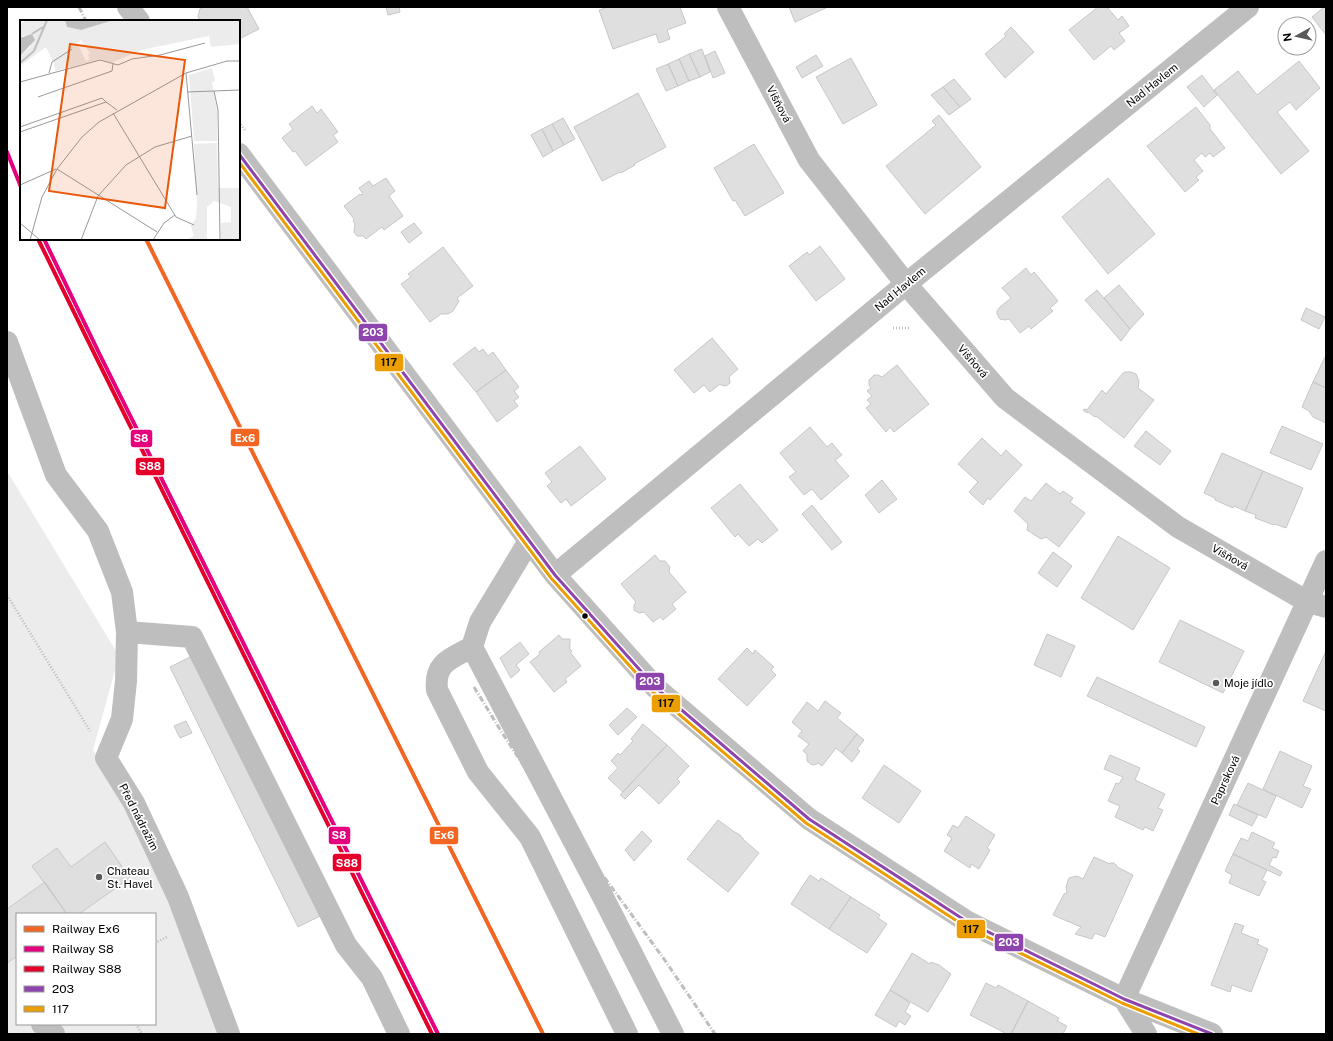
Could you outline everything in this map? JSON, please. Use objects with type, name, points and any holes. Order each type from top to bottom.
[{"type":"street","points":[[128,7],[138,20]]},
{"type":"street","name":"Višňová","points":[[728,7],[809,160],[906,284],[1005,398],[1178,528],[1317,604]]},
{"type":"street","name":"Nad Havlem","points":[[555,575],[906,284],[1248,7]]},
{"type":"street","points":[[240,155],[555,575],[656,688],[809,819],[966,921],[1124,998],[1212,1034]]},
{"type":"street","points":[[7,342],[56,475],[98,531],[122,592],[127,632],[126,681],[122,719],[106,758]]},
{"type":"street","points":[[529,541],[480,622],[472,647],[443,663],[438,670],[436,680],[437,690],[478,772],[530,837],[627,1034]]},
{"type":"street","name":"Paprsková","points":[[1124,998],[1317,604],[1326,561]]},
{"type":"street","points":[[127,632],[192,637],[346,946],[372,978],[399,1034]]},
{"type":"street","points":[[472,647],[673,1034]]},
{"type":"street","name":"Před nádražím","points":[[106,758],[134,803],[178,897],[229,1034]]},
{"type":"street","points":[[1124,998],[1146,1034]]},
{"type":"street","points":[[43,1025],[54,1034]]},
{"type":"path","points":[[240,123],[248,135]]},
{"type":"path","points":[[892,328],[914,328]]},
{"type":"path","points":[[7,595],[106,758]]},
{"type":"path","points":[[137,1025],[142,1034]]},
{"type":"shaded area","points":[[7,471],[119,656],[93,750],[135,817],[220,1034],[7,1034],[7,963],[16,957],[16,1025],[156,1025],[156,913],[80,913],[130,878],[105,842],[71,867],[57,848],[32,866],[44,883],[7,909]]},
{"type":"building","points":[[204,7],[247,7],[259,29],[240,38],[240,20],[200,20],[198,16],[200,9]]},
{"type":"building","points":[[386,7],[399,7],[400,12],[388,15]]},
{"type":"building","points":[[608,7],[680,7],[686,23],[667,30],[670,39],[659,43],[656,34],[613,49],[599,10]]},
{"type":"building","points":[[789,7],[828,7],[795,22]]},
{"type":"building","points":[[1098,7],[1107,7],[1118,20],[1122,16],[1129,26],[1119,33],[1125,41],[1114,50],[1111,46],[1094,60],[1069,30]]},
{"type":"building","points":[[1326,7],[1326,35],[1317,23],[1317,16],[1313,16]]},
{"type":"building","points":[[1011,27],[1034,52],[1005,78],[985,54],[1006,36],[1004,34]]},
{"type":"building","points":[[702,49],[710,72],[700,77],[689,54]]},
{"type":"building","points":[[715,51],[725,73],[713,78],[705,56]]},
{"type":"building","points":[[689,54],[700,77],[689,81],[679,59]]},
{"type":"building","points":[[816,55],[823,66],[802,78],[796,67]]},
{"type":"building","points":[[851,58],[877,105],[843,124],[816,77]]},
{"type":"building","points":[[679,59],[689,81],[678,86],[668,64]]},
{"type":"building","points":[[1299,61],[1320,88],[1296,110],[1290,102],[1277,112],[1309,151],[1281,174],[1214,90],[1238,71],[1257,95]]},
{"type":"building","points":[[668,64],[678,86],[666,91],[656,69]]},
{"type":"building","points":[[1202,75],[1217,95],[1204,107],[1187,87]]},
{"type":"building","points":[[954,79],[971,99],[960,107],[943,87]]},
{"type":"building","points":[[943,87],[960,107],[949,115],[931,95]]},
{"type":"building","points":[[638,93],[666,147],[634,164],[635,165],[621,173],[620,172],[602,181],[574,127]]},
{"type":"building","points":[[312,106],[317,113],[321,109],[338,132],[333,135],[338,142],[306,166],[295,151],[293,152],[282,138],[293,129],[289,124]]},
{"type":"building","points":[[1196,107],[1210,125],[1210,129],[1225,148],[1213,157],[1210,153],[1205,157],[1202,153],[1194,160],[1203,171],[1196,177],[1199,180],[1185,192],[1147,146]]},
{"type":"building","points":[[939,115],[981,167],[925,214],[886,166],[936,125],[932,121]]},
{"type":"building","points":[[563,118],[575,139],[564,145],[552,124]]},
{"type":"building","points":[[552,124],[564,145],[553,151],[542,129]]},
{"type":"building","points":[[542,129],[553,151],[543,157],[531,135]]},
{"type":"building","points":[[754,144],[784,193],[745,216],[735,200],[733,201],[714,168]]},
{"type":"building","points":[[386,178],[395,191],[389,196],[403,216],[384,230],[382,227],[366,239],[363,236],[357,236],[354,232],[354,219],[344,206],[360,194],[363,194],[359,188],[369,181],[373,186]]},
{"type":"building","points":[[1108,178],[1155,234],[1108,274],[1062,217]]},
{"type":"building","points":[[414,223],[422,233],[409,243],[401,232]]},
{"type":"building","points":[[820,246],[845,279],[816,301],[789,266],[807,252],[809,255]]},
{"type":"building","points":[[443,247],[473,286],[457,298],[459,301],[453,311],[448,314],[441,314],[430,322],[401,284],[411,277],[408,274]]},
{"type":"building","points":[[1026,268],[1031,275],[1034,272],[1058,301],[1050,308],[1053,311],[1031,329],[1029,326],[1020,333],[1009,319],[1000,319],[997,311],[1011,298],[1002,288]]},
{"type":"building","points":[[1119,285],[1144,314],[1130,329],[1104,298]]},
{"type":"building","points":[[1097,290],[1130,329],[1121,341],[1085,300]]},
{"type":"building","points":[[1306,308],[1325,317],[1319,329],[1301,320]]},
{"type":"building","points":[[712,338],[738,369],[729,377],[730,383],[726,386],[720,384],[710,392],[704,385],[694,393],[674,370]]},
{"type":"building","points":[[475,347],[479,352],[483,349],[488,356],[493,352],[506,370],[476,392],[453,364]]},
{"type":"building","points":[[1325,357],[1326,358],[1326,388],[1313,382]]},
{"type":"building","points":[[897,365],[929,404],[894,432],[890,427],[886,432],[866,408],[871,404],[867,400],[872,396],[867,391],[871,388],[869,385],[869,380],[874,375],[882,377]]},
{"type":"building","points":[[506,370],[519,387],[514,391],[519,397],[514,401],[518,406],[497,422],[476,392]]},
{"type":"building","points":[[1126,372],[1136,374],[1139,381],[1138,388],[1154,400],[1124,438],[1096,416],[1095,417],[1083,410],[1087,410],[1102,390],[1106,394],[1123,373]]},
{"type":"building","points":[[1313,382],[1326,388],[1326,423],[1313,417],[1309,411],[1302,407]]},
{"type":"building","points":[[1282,426],[1323,444],[1311,470],[1270,453]]},
{"type":"building","points":[[810,427],[827,447],[832,443],[842,455],[835,460],[849,476],[821,500],[812,489],[804,495],[789,477],[796,472],[780,453]]},
{"type":"building","points":[[1146,431],[1171,451],[1160,465],[1134,446]]},
{"type":"building","points":[[982,438],[1001,456],[1006,450],[1022,465],[990,500],[988,498],[983,505],[969,492],[978,482],[958,464]]},
{"type":"building","points":[[580,446],[606,479],[571,506],[566,499],[561,503],[547,486],[552,482],[545,473]]},
{"type":"building","points":[[1222,453],[1263,471],[1245,511],[1234,506],[1233,508],[1204,493]]},
{"type":"building","points":[[1263,471],[1303,488],[1286,528],[1255,518],[1256,515],[1245,511]]},
{"type":"building","points":[[882,480],[897,499],[879,513],[865,495]]},
{"type":"building","points":[[1046,483],[1060,494],[1063,491],[1073,498],[1070,502],[1085,513],[1059,547],[1046,537],[1041,539],[1027,530],[1028,524],[1014,511],[1025,497],[1031,501]]},
{"type":"building","points":[[740,484],[778,530],[762,543],[758,539],[749,546],[738,534],[735,537],[711,508]]},
{"type":"building","points":[[812,505],[842,542],[832,550],[802,514]]},
{"type":"building","points":[[1118,536],[1170,568],[1133,630],[1081,598]]},
{"type":"building","points":[[1053,552],[1072,566],[1057,587],[1038,573]]},
{"type":"building","points":[[655,555],[660,561],[665,561],[670,567],[669,572],[686,592],[672,604],[676,609],[663,620],[660,617],[653,622],[644,612],[639,613],[634,610],[634,605],[636,602],[621,584]]},
{"type":"building","points":[[1180,620],[1244,651],[1223,693],[1159,662]]},
{"type":"building","points":[[1047,634],[1075,646],[1061,677],[1034,665]]},
{"type":"building","points":[[559,635],[562,639],[570,639],[569,648],[572,651],[570,652],[581,666],[565,679],[567,682],[554,692],[530,662]]},
{"type":"building","points":[[520,642],[529,654],[516,665],[520,670],[511,678],[500,658]]},
{"type":"building","points":[[747,648],[753,654],[755,650],[774,667],[771,670],[776,675],[747,706],[718,679]]},
{"type":"building","points":[[1326,651],[1326,711],[1303,701]]},
{"type":"building","points":[[192,656],[320,916],[298,927],[170,667]]},
{"type":"building","points":[[1097,677],[1205,727],[1196,747],[1087,696]]},
{"type":"building","points":[[825,701],[841,713],[837,718],[857,734],[842,753],[836,748],[822,766],[818,763],[812,765],[807,761],[807,754],[803,751],[809,744],[798,736],[802,731],[792,722],[807,702],[818,711]]},
{"type":"building","points":[[627,708],[637,717],[618,735],[609,725]]},
{"type":"building","points":[[186,721],[192,733],[180,738],[174,726]]},
{"type":"building","points":[[643,724],[667,745],[623,792],[608,778],[618,768],[611,761],[618,753],[620,755],[633,741],[631,739]]},
{"type":"building","points":[[857,734],[864,740],[857,749],[860,751],[852,762],[842,753]]},
{"type":"building","points":[[667,745],[689,766],[677,779],[680,782],[659,804],[639,785],[625,799],[620,795]]},
{"type":"building","points":[[1280,751],[1312,766],[1303,786],[1311,789],[1302,808],[1263,789]]},
{"type":"building","points":[[1110,755],[1140,768],[1135,780],[1165,794],[1158,808],[1163,810],[1153,831],[1145,827],[1143,830],[1115,817],[1120,806],[1108,801],[1116,783],[1119,784],[1123,777],[1104,769]]},
{"type":"building","points":[[884,765],[921,791],[899,823],[862,798]]},
{"type":"building","points":[[1248,783],[1276,796],[1266,818],[1237,805]]},
{"type":"building","points":[[1234,804],[1258,815],[1252,826],[1229,815]]},
{"type":"building","points":[[966,816],[995,835],[987,848],[990,850],[979,869],[971,864],[970,868],[944,851],[952,838],[947,835],[953,825],[958,828]]},
{"type":"building","points":[[718,820],[740,835],[759,853],[728,892],[687,859]]},
{"type":"building","points":[[642,831],[652,841],[634,861],[625,850]]},
{"type":"building","points":[[1252,832],[1275,843],[1272,848],[1279,851],[1276,858],[1273,857],[1269,865],[1282,872],[1280,876],[1233,854],[1241,838],[1248,841]]},
{"type":"building","points":[[105,842],[130,878],[80,913],[66,913],[32,866],[57,848],[71,867]]},
{"type":"building","points":[[1233,854],[1267,870],[1262,880],[1266,882],[1259,896],[1229,883],[1232,875],[1225,871]]},
{"type":"building","points":[[1094,857],[1110,864],[1114,863],[1117,867],[1133,875],[1105,937],[1095,933],[1092,939],[1075,934],[1081,927],[1053,915],[1064,894],[1067,893],[1066,887],[1069,878],[1077,876],[1083,879]]},
{"type":"building","points":[[810,875],[819,881],[821,878],[851,897],[829,929],[791,904]]},
{"type":"building","points":[[45,882],[66,913],[16,913],[16,957],[7,963],[7,909]]},
{"type":"building","points":[[851,897],[880,915],[878,918],[887,924],[867,953],[829,929]]},
{"type":"building","points":[[1235,923],[1244,926],[1241,933],[1259,940],[1257,944],[1268,949],[1251,992],[1232,985],[1230,992],[1211,985]]},
{"type":"building","points":[[912,953],[930,964],[931,962],[939,965],[951,974],[928,1012],[890,990]]},
{"type":"building","points":[[986,983],[996,988],[998,985],[1028,1001],[1011,1034],[1007,1034],[970,1015]]},
{"type":"building","points":[[890,990],[910,1003],[905,1012],[911,1016],[905,1025],[899,1021],[896,1027],[875,1015]]},
{"type":"building","points":[[1028,1001],[1059,1018],[1057,1021],[1067,1026],[1063,1034],[1011,1034]]},
{"type":"railway","points":[[79,7],[86,20]]},
{"type":"railway","points":[[474,687],[529,774],[664,959],[715,1034]]},
{"type":"rail line","name":"S8","points":[[7,152],[20,184]]},
{"type":"rail line","name":"S8","points":[[44,240],[99,353],[438,1034]]},
{"type":"rail line","name":"Ex6","points":[[146,240],[543,1034]]},
{"type":"rail line","name":"S88","points":[[39,241],[432,1034]]},
{"type":"transit line","name":"203","points":[[240,155],[555,575],[656,688],[809,819],[966,921],[1124,999],[1212,1034]]},
{"type":"transit line","name":"117","points":[[240,163],[551,578],[653,692],[806,823],[963,925],[1122,1003],[1198,1034]]},
{"type":"place","name":"Moje jídlo","points":[[1216,683]]},
{"type":"place","name":"Chateau St. Havel","points":[[99,877]]}]
